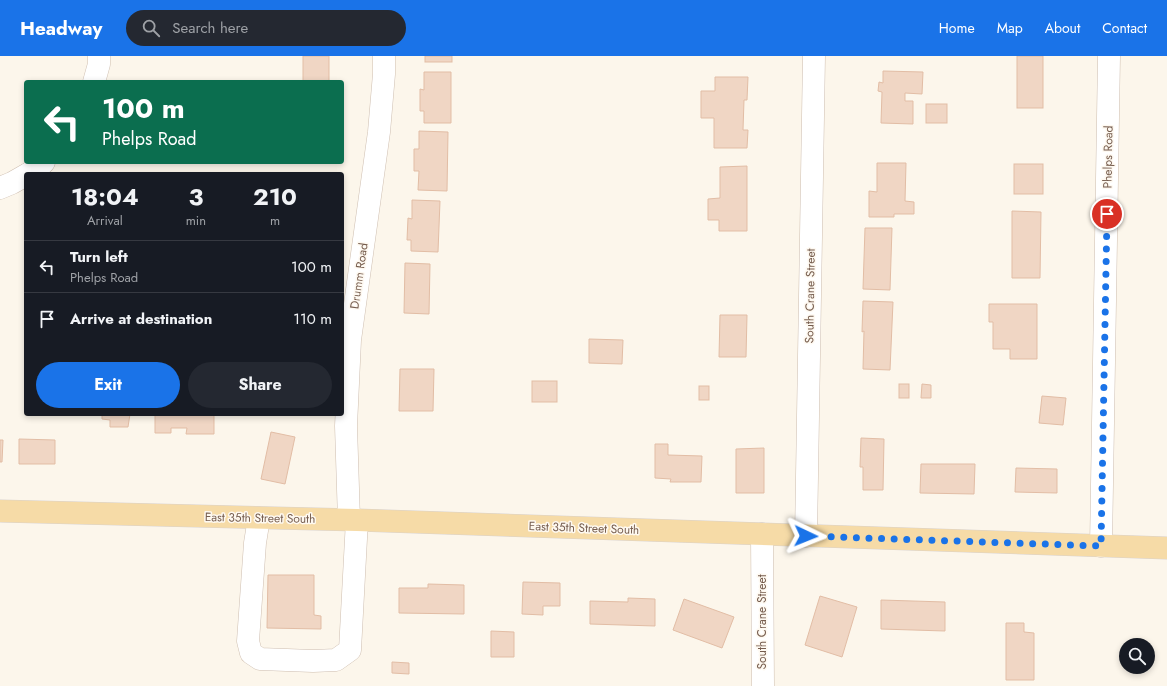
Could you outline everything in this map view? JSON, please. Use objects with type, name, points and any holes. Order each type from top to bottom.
[{"type":"main road","name":"East 35th Street South","points":[[0,511],[353,520],[1167,548]]},
{"type":"street","points":[[95,80],[99,64],[99,56]]},
{"type":"street","name":"Drumm Road","points":[[259,518],[254,543],[248,641],[251,653],[260,659],[313,661],[336,660],[350,650],[353,520],[346,426],[350,340],[380,132],[384,56]]},
{"type":"street","name":"South Crane Street","points":[[806,536],[814,56]]},
{"type":"street","name":"Phelps Road","points":[[1101,546],[1109,56]]},
{"type":"street","points":[[30,172],[41,164]]},
{"type":"street","points":[[0,188],[24,176]]},
{"type":"street","name":"South Crane Street","points":[[762,534],[762,686]]},
{"type":"building","points":[[303,56],[329,56],[329,80],[303,80]]},
{"type":"building","points":[[425,56],[452,56],[452,62],[425,62]]},
{"type":"building","points":[[1017,56],[1043,56],[1043,108],[1017,108]]},
{"type":"building","points":[[883,71],[923,72],[922,94],[905,93],[905,101],[913,101],[913,124],[881,123],[882,92],[878,91],[879,82],[883,83]]},
{"type":"building","points":[[424,72],[451,72],[451,123],[424,123],[424,111],[420,111],[420,89],[424,90]]},
{"type":"building","points":[[715,77],[748,77],[747,100],[744,100],[743,130],[748,130],[747,148],[714,148],[714,118],[701,118],[701,91],[715,91]]},
{"type":"building","points":[[926,104],[947,104],[947,123],[926,123]]},
{"type":"building","points":[[419,131],[448,132],[447,191],[418,190],[419,171],[414,171],[414,149],[419,149]]},
{"type":"building","points":[[877,163],[906,163],[905,201],[914,202],[914,214],[894,214],[894,217],[869,217],[869,191],[877,192]]},
{"type":"building","points":[[1014,164],[1043,164],[1043,194],[1014,194]]},
{"type":"building","points":[[747,166],[747,231],[719,231],[719,220],[708,220],[708,199],[720,198],[720,167]]},
{"type":"building","points":[[412,200],[440,201],[438,252],[411,251],[411,240],[407,240],[408,218],[412,219]]},
{"type":"building","points":[[1012,211],[1041,212],[1040,278],[1012,278]]},
{"type":"building","points":[[865,228],[892,228],[890,290],[863,289]]},
{"type":"building","points":[[405,263],[430,264],[429,314],[404,313]]},
{"type":"building","points":[[863,301],[893,302],[890,370],[863,369]]},
{"type":"building","points":[[989,304],[1037,304],[1037,359],[1010,359],[1010,349],[993,349],[993,322],[989,322]]},
{"type":"building","points":[[720,315],[747,315],[746,357],[719,357]]},
{"type":"building","points":[[589,339],[623,340],[622,364],[589,363]]},
{"type":"building","points":[[400,369],[434,369],[433,411],[399,411]]},
{"type":"building","points":[[532,381],[557,381],[557,402],[532,402]]},
{"type":"building","points":[[899,384],[909,384],[909,398],[899,398]]},
{"type":"building","points":[[922,384],[931,385],[931,398],[921,398]]},
{"type":"building","points":[[699,386],[709,386],[709,400],[699,400]]},
{"type":"building","points":[[1042,396],[1066,398],[1063,425],[1039,423]]},
{"type":"building","points":[[102,416],[130,416],[128,427],[110,427],[110,420],[102,419]]},
{"type":"building","points":[[155,416],[214,416],[214,434],[186,434],[187,428],[171,428],[171,433],[155,433]]},
{"type":"building","points":[[271,432],[295,437],[285,484],[261,479]]},
{"type":"building","points":[[861,438],[884,439],[883,490],[863,490],[863,467],[860,467]]},
{"type":"building","points":[[19,439],[55,440],[55,464],[19,464]]},
{"type":"building","points":[[0,440],[3,440],[2,462],[0,462]]},
{"type":"building","points":[[655,444],[668,444],[668,455],[702,456],[701,482],[670,482],[671,479],[655,478]]},
{"type":"building","points":[[764,448],[764,493],[736,493],[736,449]]},
{"type":"building","points":[[921,464],[975,464],[974,494],[920,493]]},
{"type":"building","points":[[1016,468],[1057,469],[1057,493],[1015,492]]},
{"type":"building","points":[[268,575],[314,575],[314,615],[321,616],[321,629],[267,628]]},
{"type":"building","points":[[523,582],[560,583],[560,606],[543,606],[543,615],[522,614]]},
{"type":"building","points":[[428,584],[464,585],[464,614],[399,613],[399,588],[428,588]]},
{"type":"building","points":[[820,596],[857,607],[842,657],[805,645]]},
{"type":"building","points":[[628,598],[655,599],[655,626],[590,624],[590,601],[628,602]]},
{"type":"building","points":[[684,599],[734,617],[722,648],[673,630]]},
{"type":"building","points":[[881,600],[945,602],[945,631],[881,629]]},
{"type":"building","points":[[1006,623],[1024,623],[1024,632],[1034,633],[1034,680],[1006,680]]},
{"type":"building","points":[[491,631],[514,632],[514,657],[491,657]]},
{"type":"building","points":[[392,662],[409,663],[409,674],[392,673]]},
{"type":"route","points":[[806,536],[1101,546],[1107,214]]}]
